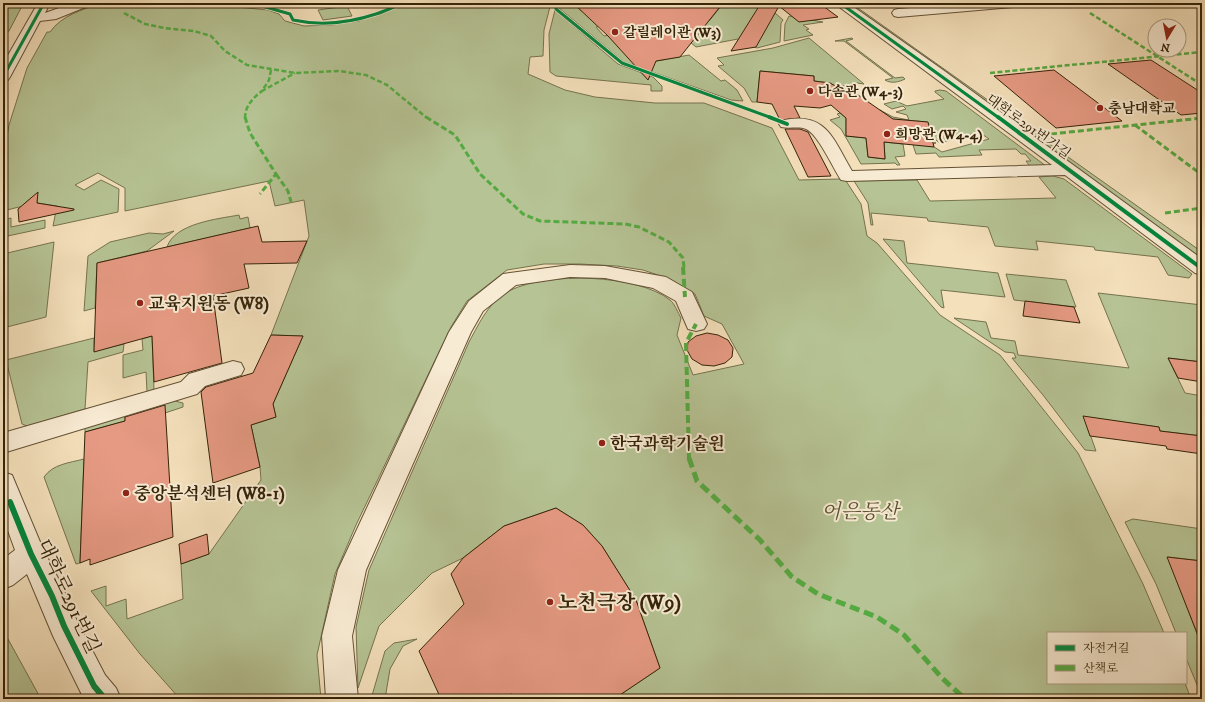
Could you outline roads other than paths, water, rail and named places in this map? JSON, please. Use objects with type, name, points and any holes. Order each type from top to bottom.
[{"type":"street","points":[[3,77],[40,9],[52,16],[84,3]]},
{"type":"street","name":"대학로291번가길","points":[[840,3],[1202,269]]},
{"type":"street","points":[[898,13],[973,4],[1014,3]]},
{"type":"street","points":[[787,124],[808,123],[819,130],[847,176],[1068,170]]},
{"type":"street","points":[[342,699],[337,636],[352,570],[460,332],[476,306],[510,279],[570,271],[606,272],[659,282],[666,286],[685,297],[696,324]]},
{"type":"street","points":[[3,442],[189,388],[197,380],[233,369]]},
{"type":"street","name":"대학로291번길","points":[[5,497],[84,666],[94,686],[105,699]]},
{"type":"street","points":[[3,576],[31,554]]},
{"type":"place","name":"갈릴레이관 (W3)","points":[[615,32]]},
{"type":"place","name":"다솜관 (W4-3)","points":[[810,91]]},
{"type":"place","name":"충남대학교","points":[[1100,108]]},
{"type":"place","name":"희망관 (W4-4)","points":[[887,134]]},
{"type":"place","name":"교육지원동 (W8)","points":[[140,303]]},
{"type":"place","name":"한국과학기술원","points":[[602,443]]},
{"type":"place","name":"중앙분석센터 (W8-1)","points":[[126,493]]},
{"type":"place","name":"노천극장 (W9)","points":[[550,602]]},
{"type":"park label","name":"어은동산","points":[[860,511]]}]
